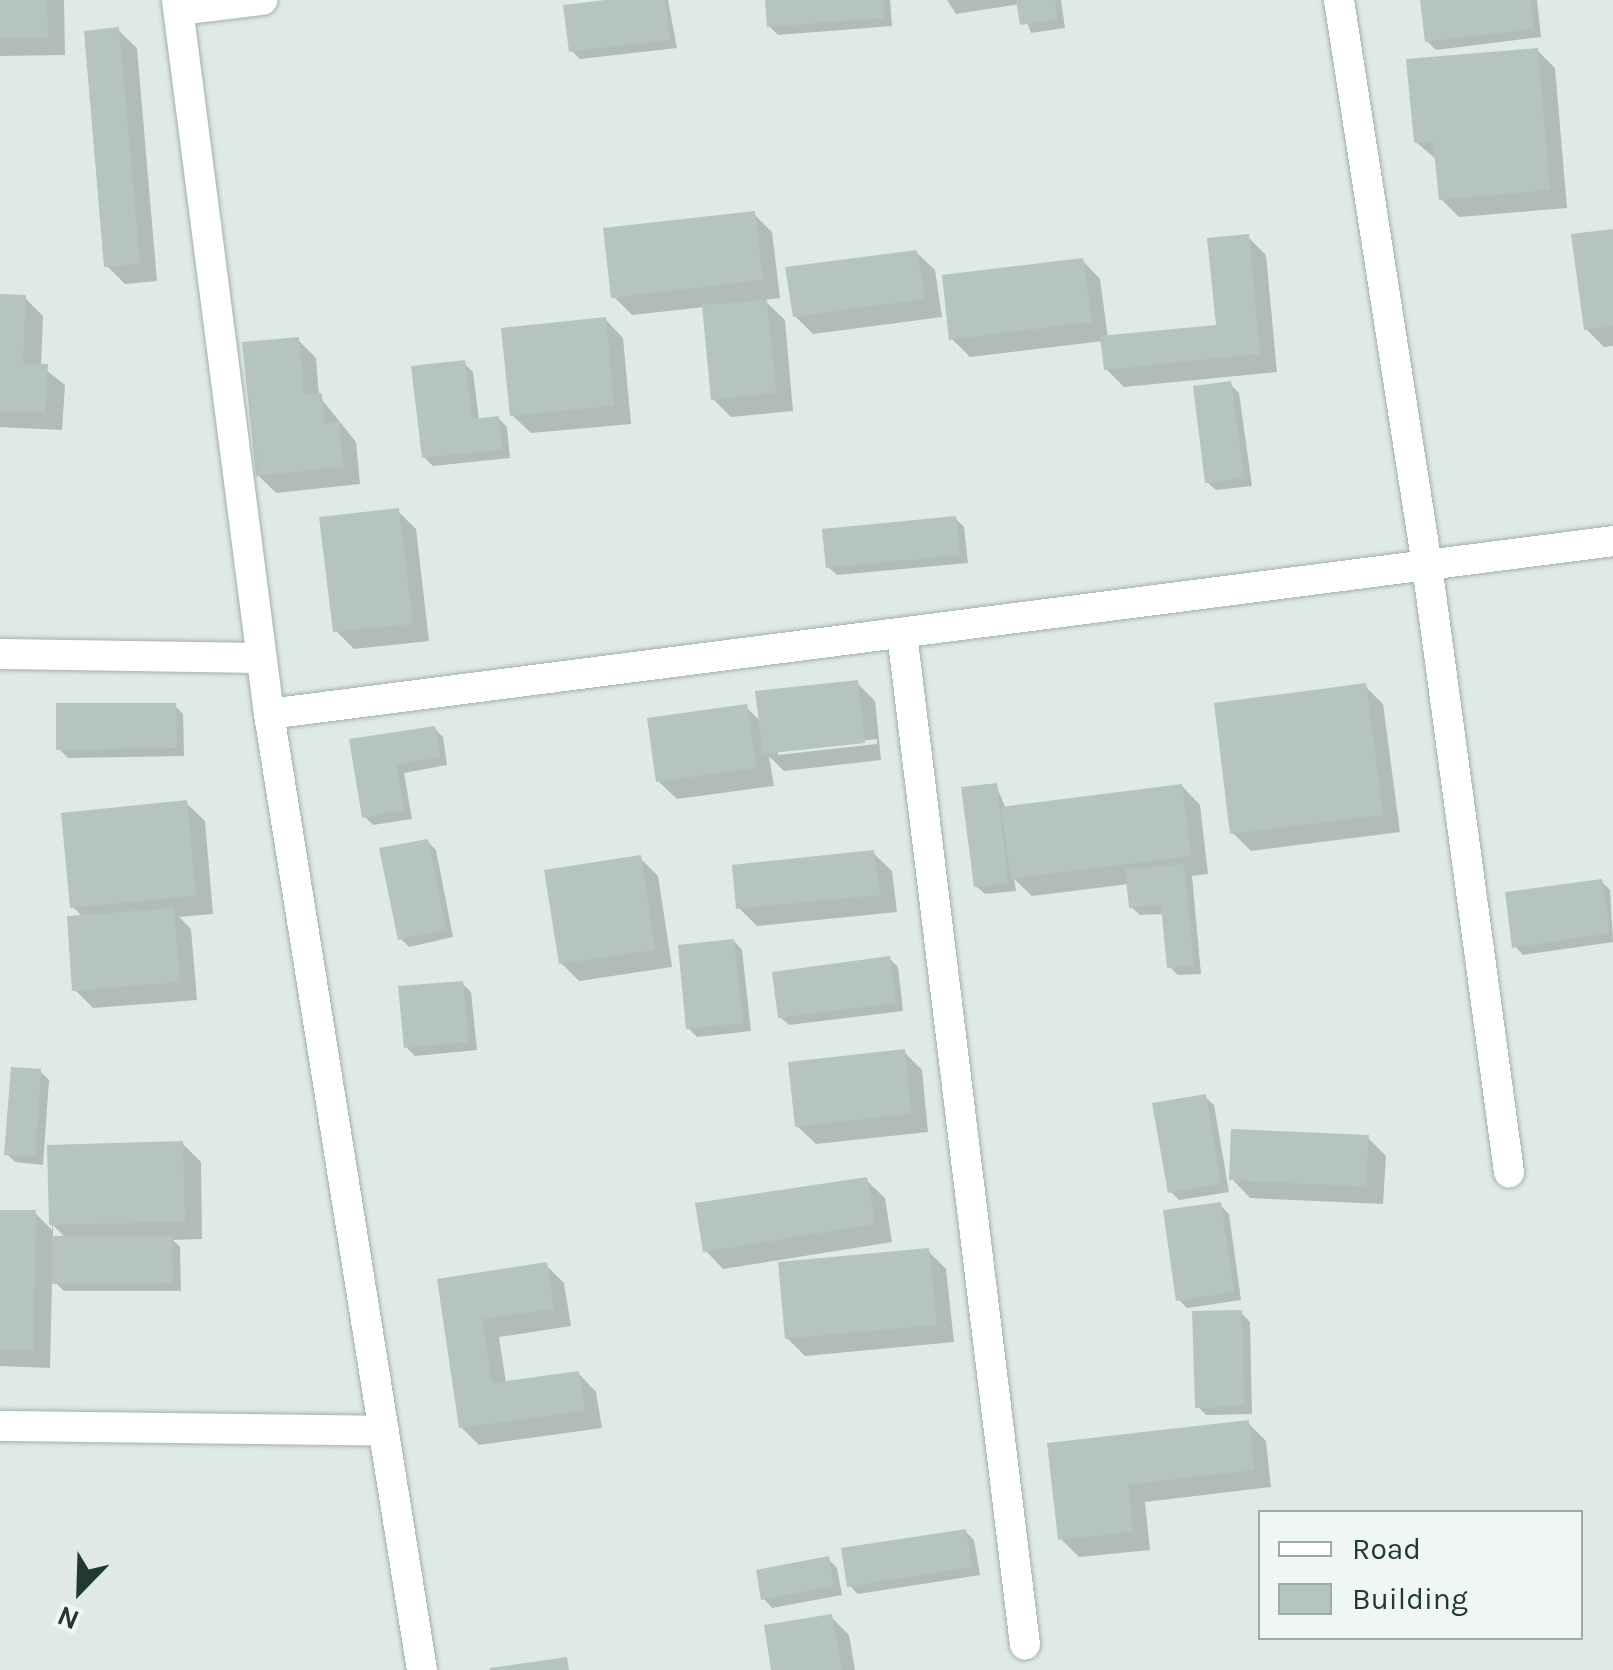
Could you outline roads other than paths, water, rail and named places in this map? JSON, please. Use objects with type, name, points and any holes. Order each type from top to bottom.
[{"type":"street","points":[[262,0],[178,5],[268,714],[422,1670]]},
{"type":"street","points":[[1339,0],[1426,565],[1510,1172]]},
{"type":"street","points":[[268,714],[1613,541]]},
{"type":"street","points":[[902,633],[1025,1645]]},
{"type":"street","points":[[0,654],[261,658]]},
{"type":"street","points":[[0,1426],[384,1431]]}]
